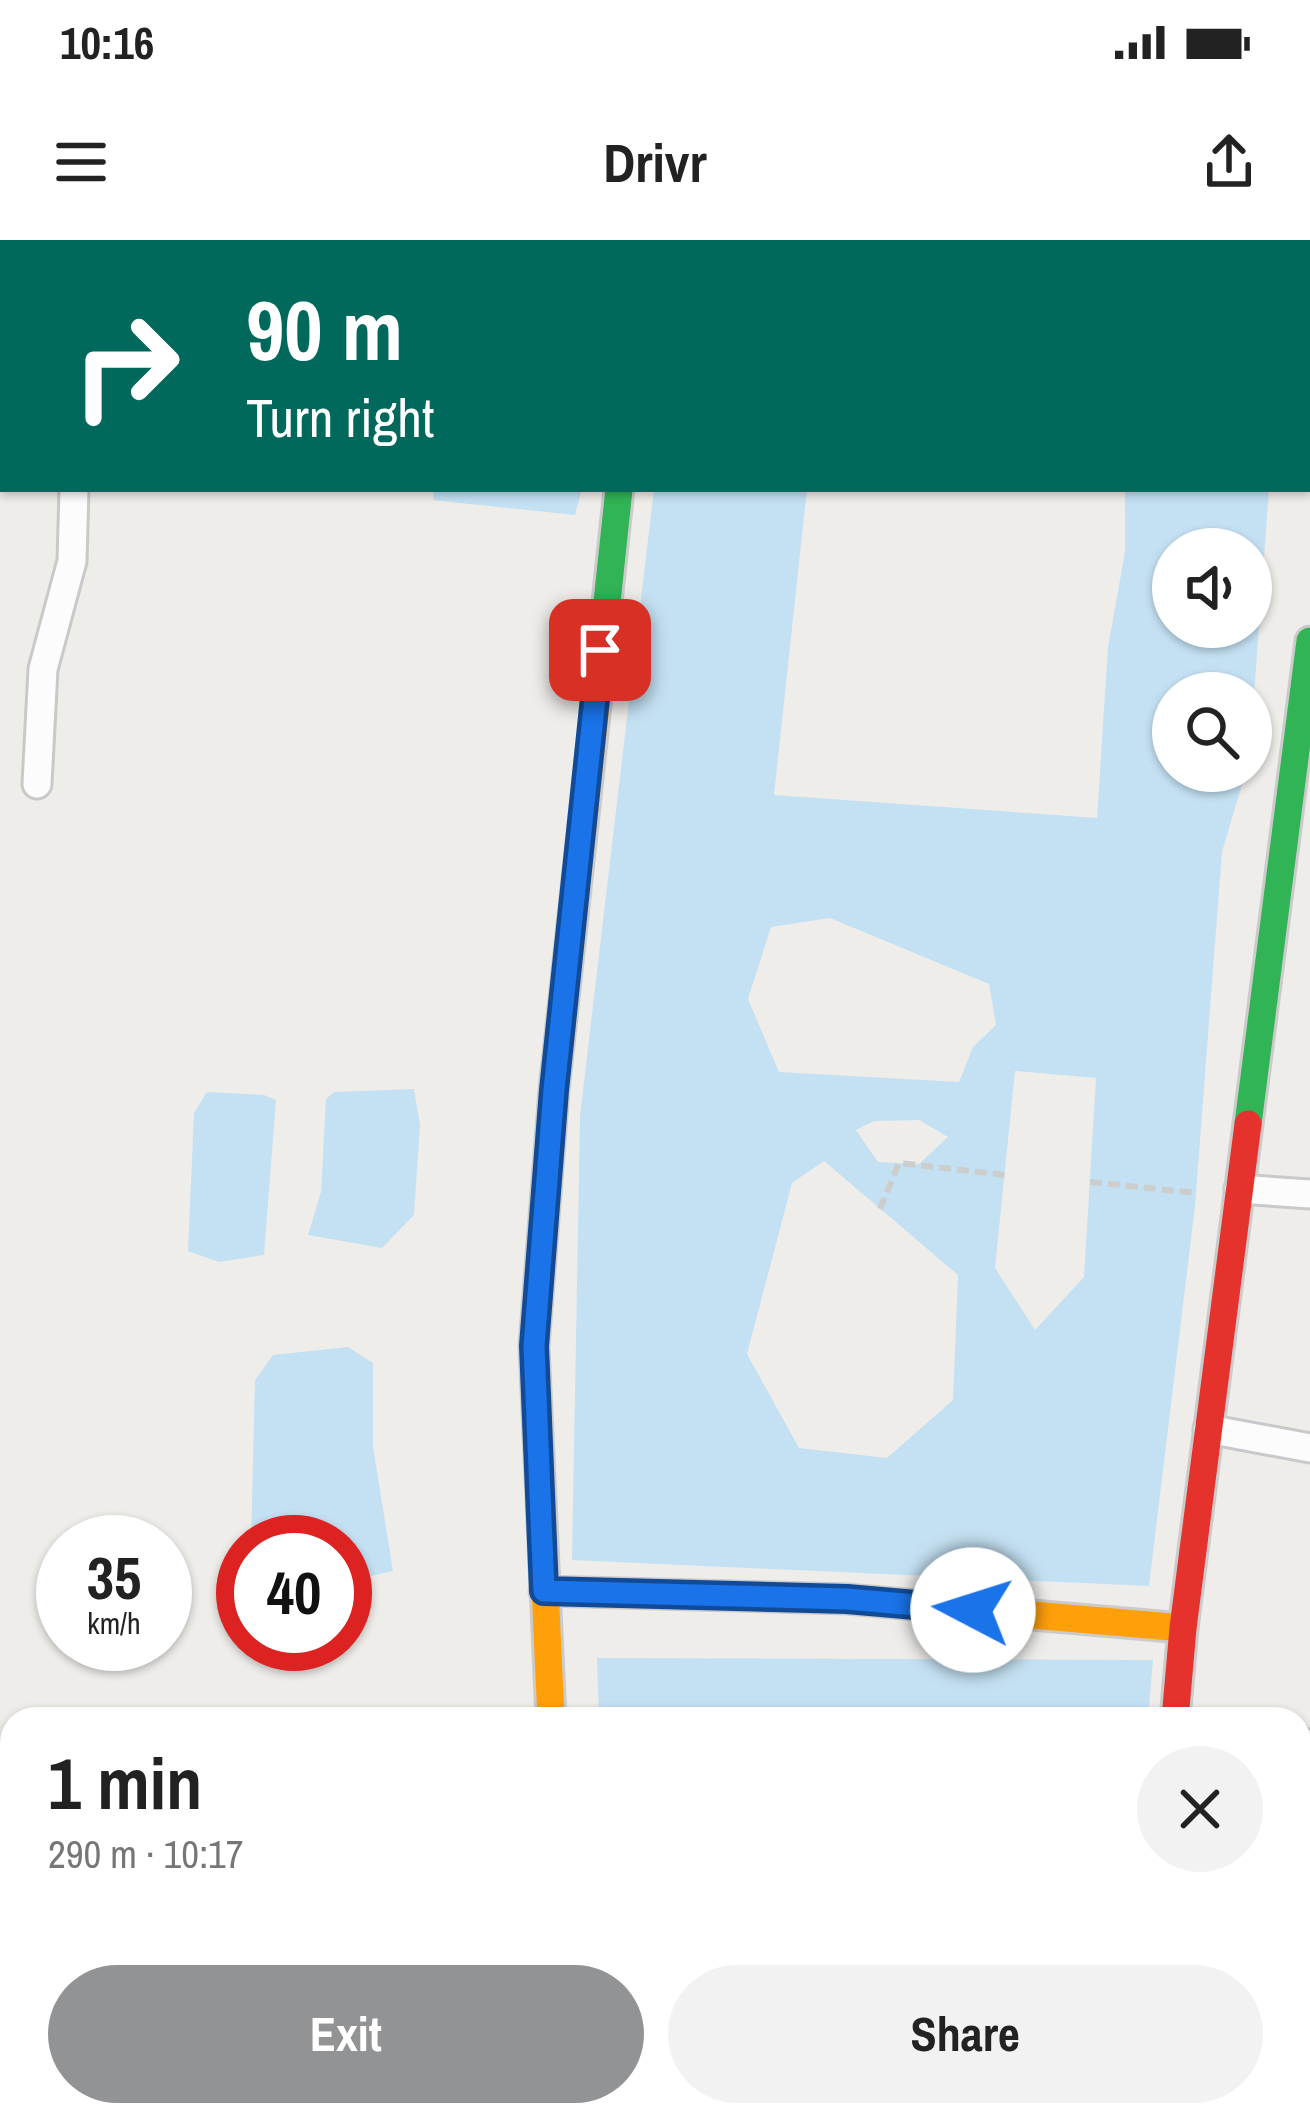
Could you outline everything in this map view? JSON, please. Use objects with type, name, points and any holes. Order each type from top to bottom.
[{"type":"street","points":[[37,784],[43,669],[72,561],[74,492]]},
{"type":"street","points":[[550,1707],[534,1346],[554,1090],[619,492]]},
{"type":"street","points":[[1176,1707],[1310,641]]},
{"type":"street","points":[[1239,1190],[1310,1194]]},
{"type":"street","points":[[1208,1430],[1310,1448]]},
{"type":"street","points":[[544,1591],[847,1599],[1183,1628]]},
{"type":"path","points":[[880,1209],[898,1163],[1005,1175]]},
{"type":"path","points":[[1090,1182],[1196,1193]]},
{"type":"water","points":[[434,492],[581,492],[575,515],[433,500]]},
{"type":"water","points":[[654,492],[807,492],[774,795],[1097,818],[1108,647],[1125,552],[1125,492],[1269,492],[1266,528],[1152,528],[1152,648],[1257,648],[1256,672],[1152,672],[1152,792],[1240,792],[1222,852],[1195,1206],[1149,1586],[572,1560],[580,1116]],"holes":[[[830,918],[989,984],[996,1025],[973,1047],[959,1082],[779,1072],[748,999],[771,927]],[[1015,1071],[1096,1078],[1084,1277],[1035,1330],[995,1268]],[[919,1120],[948,1137],[919,1164],[878,1162],[856,1130],[874,1121]],[[824,1161],[958,1275],[953,1400],[887,1458],[799,1448],[747,1354],[792,1183]]]},
{"type":"water","points":[[414,1089],[420,1125],[414,1215],[382,1248],[308,1235],[321,1192],[326,1099],[334,1092]]},
{"type":"water","points":[[207,1092],[276,1100],[264,1255],[219,1262],[188,1251],[194,1113]]},
{"type":"water","points":[[348,1347],[373,1363],[373,1447],[393,1571],[372,1576],[372,1515],[252,1515],[255,1380],[273,1355]]},
{"type":"water","points":[[597,1658],[1153,1660],[1149,1707],[599,1707]]},
{"type":"traffic: fast","points":[[598,687],[619,492]]},
{"type":"traffic: fast","points":[[1248,1124],[1310,641]]},
{"type":"traffic: slow","points":[[550,1707],[534,1346],[554,1090],[598,687]]},
{"type":"traffic: slow","points":[[544,1591],[847,1599],[1183,1628]]},
{"type":"traffic: jam","points":[[1176,1707],[1248,1124]]},
{"type":"route","points":[[600,650],[554,1090],[534,1346],[544,1591],[847,1599],[973,1610]]}]
